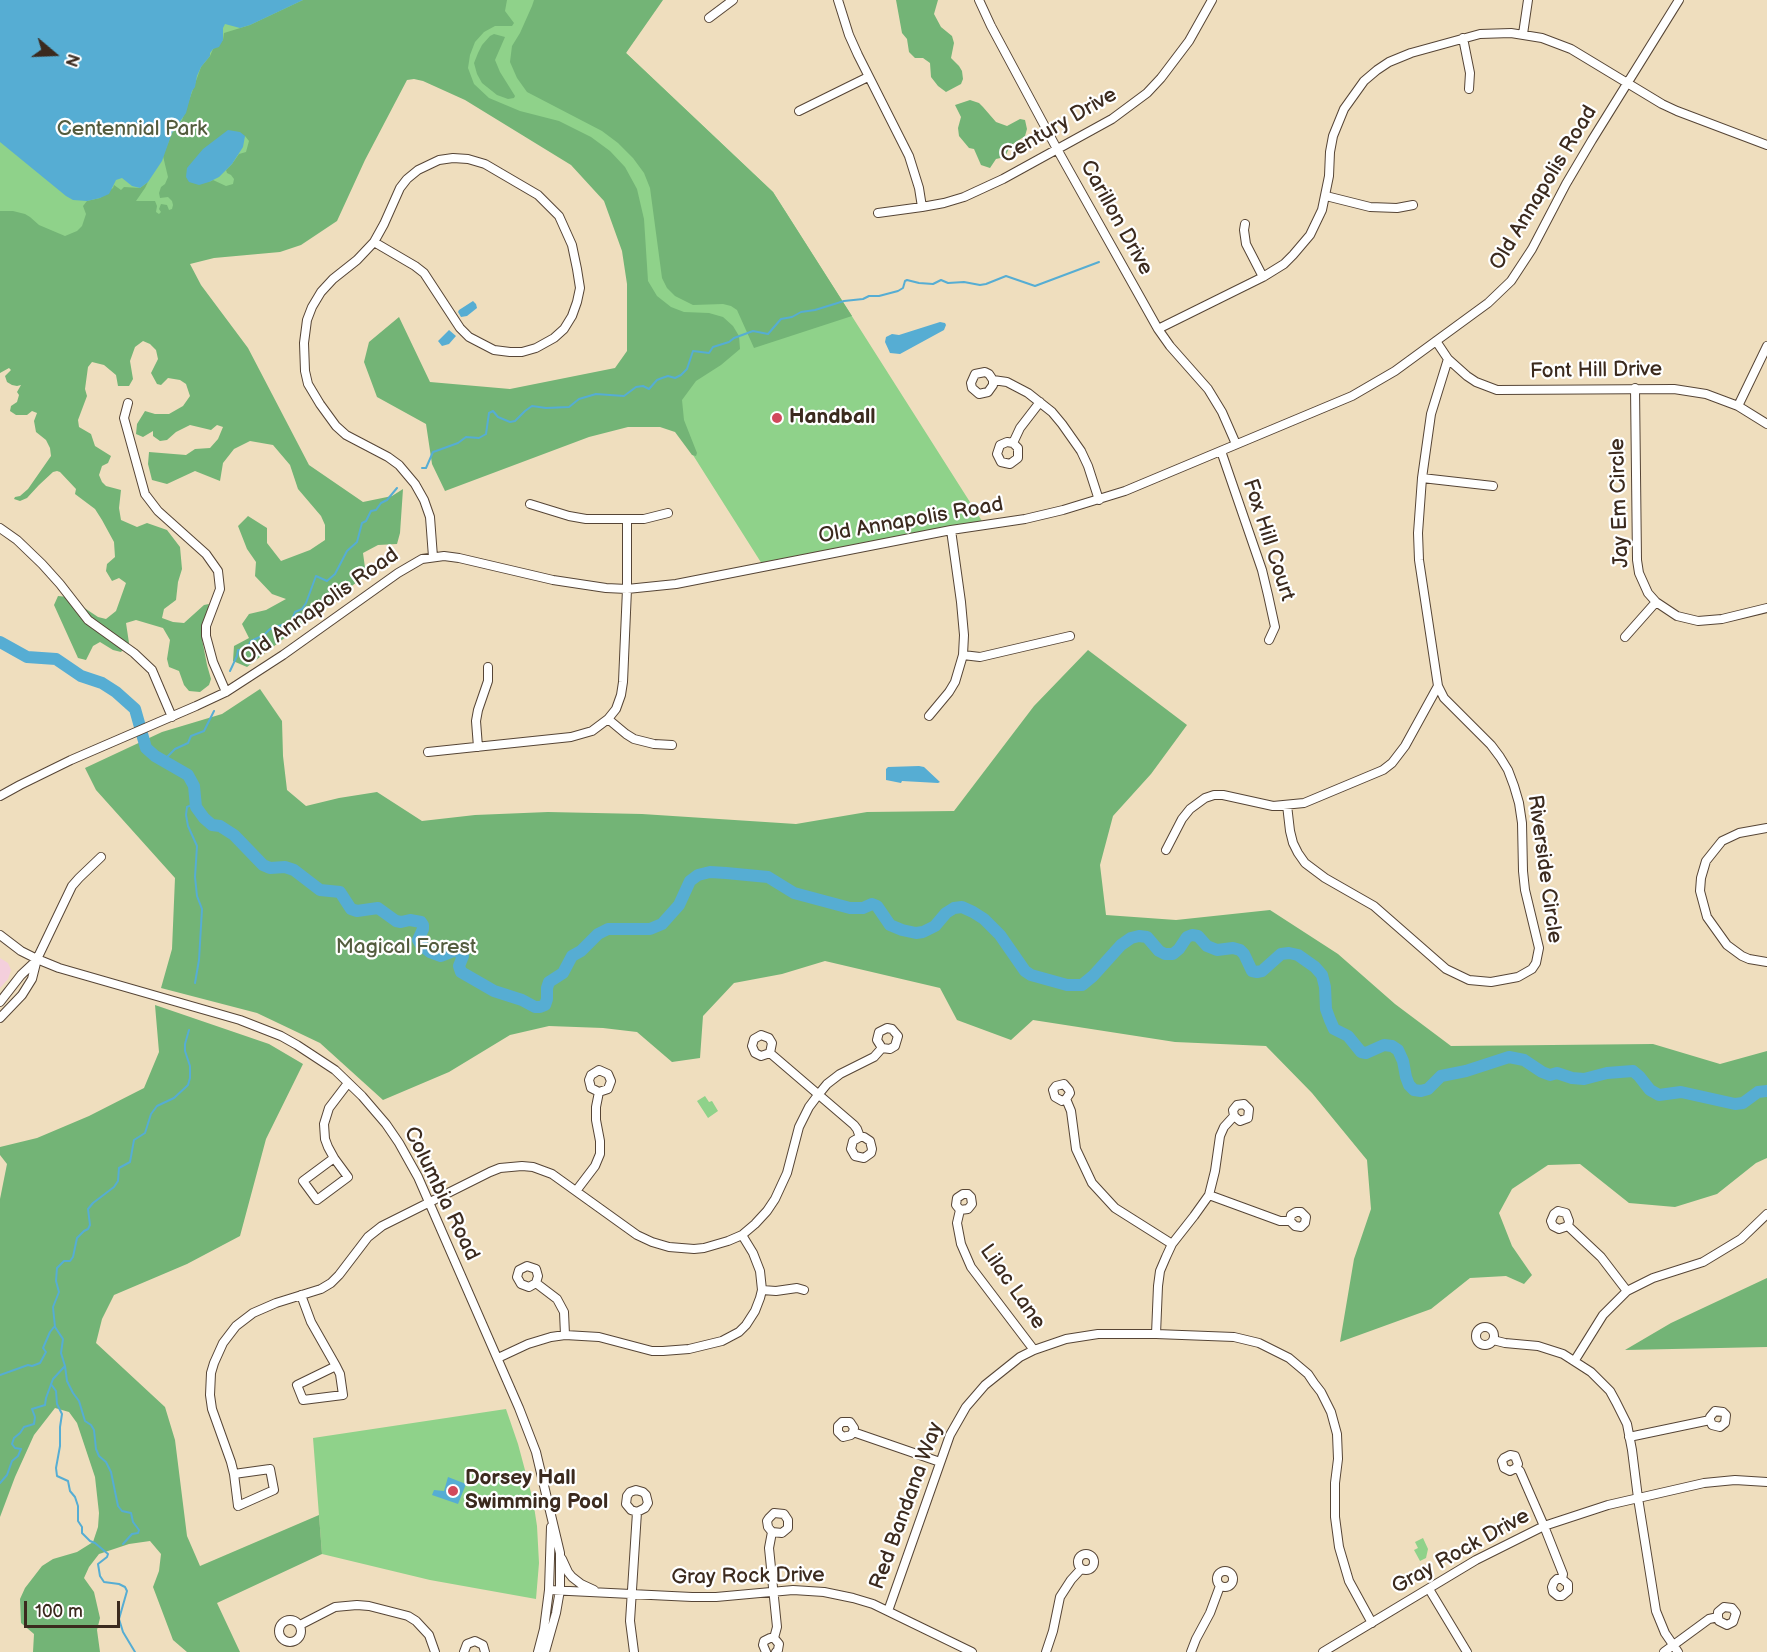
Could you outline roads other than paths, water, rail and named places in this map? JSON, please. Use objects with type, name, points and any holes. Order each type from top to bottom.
[{"type":"street","points":[[709,18],[733,0]]},
{"type":"street","points":[[838,0],[849,35],[868,77],[909,156],[922,207]]},
{"type":"street","name":"Carillon Drive","points":[[979,0],[994,33],[1158,328],[1170,346],[1208,389],[1222,412],[1236,444]]},
{"type":"street","name":"Century Drive","points":[[878,213],[944,203],[983,189],[1112,119],[1147,93],[1161,78],[1189,41],[1212,0]]},
{"type":"street","points":[[1523,34],[1528,0]]},
{"type":"street","name":"Old Annapolis Road","points":[[0,796],[44,773],[226,692],[283,655],[398,573],[422,559],[459,558],[583,586],[627,589],[676,584],[951,530],[1025,519],[1099,500],[1352,396],[1395,371],[1488,303],[1511,281],[1532,249],[1566,184],[1679,0]]},
{"type":"street","points":[[1158,328],[1263,278],[1284,264],[1302,246],[1317,223],[1326,196],[1330,152],[1337,123],[1364,81],[1377,70],[1400,57],[1463,38],[1495,33],[1523,34],[1542,38],[1571,49],[1677,111],[1767,145]]},
{"type":"street","points":[[1463,38],[1469,65],[1469,89]]},
{"type":"street","points":[[799,111],[868,77]]},
{"type":"street","points":[[374,242],[424,273],[460,328],[469,337],[494,350],[522,352],[545,344],[564,329],[577,302],[580,288],[577,269],[572,245],[559,216],[538,195],[485,164],[468,159],[440,160],[407,178],[374,242],[357,260],[333,279],[316,300],[307,320],[304,343],[305,371],[309,384],[336,426],[359,442],[388,457],[399,465],[416,484],[430,517],[433,557]]},
{"type":"street","points":[[1326,196],[1371,207],[1413,205]]},
{"type":"street","points":[[1245,224],[1246,243],[1263,278]]},
{"type":"street","name":"Font Hill Drive","points":[[1436,341],[1449,359],[1476,382],[1497,390],[1674,389],[1706,394],[1738,406],[1767,424]]},
{"type":"street","points":[[1738,406],[1767,346]]},
{"type":"street","points":[[1166,850],[1182,819],[1190,809],[1205,798],[1223,795],[1273,806],[1304,803],[1383,770],[1392,763],[1405,746],[1438,686],[1419,560],[1418,533],[1422,478],[1431,414],[1449,359]]},
{"type":"street","points":[[993,380],[1015,386],[1052,412],[1073,437],[1088,466],[1099,500]]},
{"type":"street","name":"Jay Em Circle","points":[[1635,388],[1636,560],[1648,593],[1656,602],[1677,616],[1698,621],[1722,619],[1767,608]]},
{"type":"street","points":[[1012,443],[1020,428],[1040,402]]},
{"type":"street","points":[[128,403],[124,418],[146,495],[158,511],[206,554],[218,571],[220,589],[206,626],[206,636],[213,662],[226,692]]},
{"type":"street","name":"Fox Hill Court","points":[[1221,451],[1268,595],[1275,627],[1269,640]]},
{"type":"street","points":[[1422,478],[1493,486]]},
{"type":"street","points":[[530,504],[586,519],[644,519],[668,513]]},
{"type":"street","points":[[428,752],[571,737],[592,731],[608,719],[616,708],[623,682],[627,520]]},
{"type":"street","points":[[0,528],[17,540],[42,564],[88,620],[134,653],[152,670],[172,717]]},
{"type":"street","points":[[929,716],[955,682],[963,655],[962,602],[951,530]]},
{"type":"street","points":[[1625,637],[1656,602]]},
{"type":"street","points":[[963,655],[980,657],[1070,636]]},
{"type":"street","points":[[478,747],[476,722],[488,681],[488,667]]},
{"type":"street","name":"Riverside Circle","points":[[1287,805],[1293,843],[1305,862],[1324,878],[1374,906],[1446,969],[1468,980],[1491,982],[1518,977],[1532,969],[1536,963],[1539,948],[1522,871],[1522,823],[1514,786],[1500,757],[1444,698],[1438,686]]},
{"type":"street","points":[[608,719],[634,739],[654,744],[672,745]]},
{"type":"street","points":[[1767,828],[1739,833],[1722,841],[1706,861],[1700,891],[1707,917],[1727,945],[1749,959],[1767,962]]},
{"type":"street","points":[[0,1018],[22,995],[32,979],[37,960],[72,886],[101,857]]},
{"type":"street","name":"Columbia Road","points":[[0,935],[37,960],[262,1028],[311,1053],[335,1070],[373,1108],[399,1143],[418,1177],[498,1358],[536,1452],[560,1553],[560,1590],[545,1652]]},
{"type":"street","points":[[0,1002],[21,975],[37,960]]},
{"type":"street","points":[[234,1474],[270,1468],[274,1490],[237,1506],[234,1474],[212,1408],[210,1383],[214,1363],[223,1343],[244,1319],[262,1308],[326,1286],[336,1279],[376,1230],[490,1172],[511,1166],[533,1167],[559,1178],[637,1235],[659,1245],[681,1249],[704,1248],[728,1241],[742,1235],[761,1217],[775,1199],[787,1173],[799,1127],[818,1095],[840,1074],[874,1057],[882,1048]]},
{"type":"street","points":[[770,1053],[854,1125],[860,1137]]},
{"type":"street","points":[[334,1158],[303,1181],[317,1200],[348,1177],[334,1158],[325,1139],[324,1124],[328,1108],[348,1083]]},
{"type":"street","points":[[576,1191],[595,1166],[600,1154],[596,1114],[599,1092]]},
{"type":"street","points":[[1066,1099],[1071,1111],[1076,1149],[1092,1183],[1115,1208],[1172,1244]]},
{"type":"street","points":[[1156,1334],[1158,1286],[1161,1271],[1172,1244],[1209,1195],[1220,1136],[1224,1127],[1234,1116]]},
{"type":"street","points":[[1209,1195],[1280,1221],[1290,1221]]},
{"type":"street","name":"Lilac Lane","points":[[960,1210],[957,1223],[968,1261],[985,1287],[1034,1350]]},
{"type":"street","points":[[1575,1360],[1603,1315],[1627,1291],[1653,1278],[1703,1262],[1741,1239],[1767,1214]]},
{"type":"street","points":[[1568,1226],[1601,1257],[1627,1291]]},
{"type":"street","points":[[498,1358],[528,1344],[565,1335],[598,1337],[652,1350],[676,1351],[722,1341],[739,1332],[746,1325],[755,1311],[762,1290],[760,1271],[742,1235]]},
{"type":"street","points":[[536,1283],[551,1293],[561,1304],[566,1320],[565,1335]]},
{"type":"street","points":[[762,1290],[797,1288],[804,1290]]},
{"type":"street","points":[[300,1295],[311,1322],[336,1366],[342,1380],[343,1395],[303,1400],[297,1385],[336,1366]]},
{"type":"street","name":"Red Bandana Way","points":[[888,1611],[950,1436],[975,1396],[1020,1357],[1066,1339],[1090,1335],[1156,1334],[1234,1337],[1259,1343],[1289,1358],[1308,1374],[1331,1412],[1338,1459],[1335,1517],[1339,1547],[1349,1581],[1371,1623]]},
{"type":"street","points":[[1492,1340],[1538,1346],[1563,1354],[1591,1372],[1610,1391],[1622,1413],[1629,1437],[1656,1611],[1675,1649]]},
{"type":"street","points":[[1629,1437],[1710,1420]]},
{"type":"street","points":[[853,1432],[940,1462]]},
{"type":"street","points":[[1516,1468],[1524,1477],[1561,1570],[1562,1579]]},
{"type":"street","name":"Gray Rock Drive","points":[[1323,1652],[1493,1550],[1544,1526],[1638,1498],[1704,1483],[1749,1480],[1767,1482]]},
{"type":"street","points":[[634,1652],[630,1621],[637,1512]]},
{"type":"street","name":"Columbia Road","points":[[538,1652],[544,1629],[549,1590],[552,1521]]},
{"type":"street","points":[[772,1532],[769,1548],[777,1627],[774,1638]]},
{"type":"street","points":[[560,1553],[572,1577],[581,1584],[600,1592]]},
{"type":"street","points":[[1046,1652],[1060,1597],[1081,1569]]},
{"type":"street","points":[[1191,1652],[1220,1586]]},
{"type":"street","points":[[1429,1589],[1467,1652]]},
{"type":"street","name":"Gray Rock Drive","points":[[549,1590],[716,1597],[772,1591],[810,1590],[838,1594],[888,1611],[960,1649],[972,1652]]},
{"type":"street","points":[[300,1625],[335,1607],[369,1606],[416,1621],[429,1635],[435,1652]]},
{"type":"street","points":[[1664,1652],[1675,1649],[1709,1619],[1718,1617]]},
{"type":"street","points":[[766,1652],[764,1641],[774,1638]]},
{"type":"street","points":[[774,1638],[779,1644],[776,1652]]},
{"type":"street","points":[[464,1652],[467,1644],[475,1641],[483,1645],[485,1652]]},
{"type":"water","points":[[0,0],[303,0],[250,25],[240,28],[225,24],[223,40],[219,47],[213,49],[201,67],[186,113],[172,133],[162,161],[148,182],[140,188],[132,186],[122,178],[116,180],[109,194],[87,201],[73,200],[66,196],[0,142]]},
{"type":"water","points":[[228,130],[240,132],[245,136],[243,147],[232,164],[219,177],[209,182],[199,185],[189,182],[186,177],[187,168],[203,149]]},
{"type":"water","points":[[473,301],[477,308],[467,316],[461,317],[459,310]]},
{"type":"water","points":[[940,322],[946,325],[944,330],[900,354],[890,353],[885,342],[886,337]]},
{"type":"water","points":[[449,330],[456,336],[449,344],[442,346],[438,341]]},
{"type":"water","points":[[888,767],[924,767],[940,782],[902,781],[901,783],[886,780]]},
{"type":"water","name":"Dorsey Hall Swimming Pool","points":[[448,1477],[466,1484],[458,1504],[432,1495],[434,1490],[444,1491]]},
{"type":"waterway","points":[[422,468],[426,468],[433,452],[458,443],[466,437],[479,438],[486,434],[489,413],[493,411],[498,417],[510,422],[515,421],[532,406],[569,407],[579,399],[596,394],[624,396],[636,387],[643,386],[649,389],[657,380],[681,375],[687,369],[693,351],[709,353],[713,347],[753,331],[768,334],[781,319],[801,312],[898,291],[903,288],[907,280],[933,284],[941,280],[948,283],[964,282],[980,285],[1006,276],[1035,286],[1099,262]]},
{"type":"waterway","points":[[230,671],[238,650],[246,650],[251,641],[264,635],[270,629],[291,622],[295,612],[302,609],[306,603],[316,576],[327,581],[335,574],[347,551],[357,542],[362,523],[366,521],[371,511],[376,510],[397,488]]},
{"type":"waterway","points":[[0,642],[27,657],[56,659],[81,676],[102,683],[116,692],[135,709],[146,748],[155,756],[188,775],[194,786],[196,807],[204,818],[212,825],[220,826],[234,835],[263,865],[270,868],[285,867],[294,870],[320,890],[340,892],[351,909],[357,911],[378,908],[396,921],[421,922],[423,929],[418,940],[430,952],[441,956],[454,951],[461,952],[463,956],[459,966],[461,972],[494,991],[535,1007],[545,1005],[549,982],[563,973],[572,956],[581,951],[598,934],[608,929],[650,929],[662,924],[679,905],[690,881],[698,875],[710,872],[726,873],[768,877],[794,893],[850,908],[863,908],[872,904],[877,906],[890,925],[916,933],[935,926],[946,913],[954,908],[962,907],[984,919],[1000,935],[1025,971],[1031,975],[1067,985],[1082,985],[1121,945],[1139,936],[1147,937],[1159,951],[1165,954],[1173,954],[1187,937],[1198,936],[1207,946],[1217,950],[1233,948],[1240,950],[1252,971],[1257,972],[1262,971],[1281,954],[1298,955],[1322,975],[1326,1009],[1334,1029],[1348,1036],[1361,1052],[1366,1053],[1384,1045],[1398,1050],[1409,1085],[1414,1090],[1428,1089],[1441,1076],[1466,1071],[1509,1057],[1524,1060],[1550,1075],[1557,1073],[1572,1078],[1584,1079],[1607,1073],[1633,1071],[1650,1090],[1659,1095],[1681,1092],[1735,1104],[1743,1103],[1758,1092],[1767,1091]]},
{"type":"waterway","points":[[163,761],[175,749],[188,743],[191,736],[204,731],[214,711]]},
{"type":"waterway","points":[[195,983],[199,960],[202,909],[197,896],[195,877],[197,846],[186,815],[187,807],[196,803]]},
{"type":"waterway","points":[[0,1483],[21,1449],[15,1448],[12,1444],[14,1438],[24,1427],[34,1424],[35,1417],[32,1409],[45,1405],[53,1379],[65,1366],[61,1353],[63,1339],[55,1327],[53,1307],[59,1292],[56,1281],[57,1268],[64,1261],[70,1261],[73,1257],[77,1238],[90,1225],[88,1209],[118,1181],[119,1168],[130,1162],[134,1140],[145,1133],[151,1114],[157,1106],[174,1098],[188,1085],[190,1066],[185,1044],[189,1030]]},
{"type":"waterway","points":[[0,1375],[40,1363],[46,1352],[43,1348],[54,1327]]},
{"type":"waterway","points":[[65,1366],[67,1381],[79,1401],[85,1421],[94,1430],[99,1456],[106,1462],[111,1472],[118,1506],[122,1511],[131,1513],[133,1522],[139,1530],[123,1544]]},
{"type":"waterway","points":[[51,1384],[56,1391],[57,1404],[62,1414],[57,1476],[68,1481],[70,1491],[78,1506],[78,1521],[82,1527],[82,1533],[108,1554],[98,1564],[100,1576],[104,1582],[119,1584],[127,1591],[119,1619],[123,1632],[135,1652]]},
{"type":"place","name":"Handball","points":[[777,418]]},
{"type":"place","name":"Dorsey Hall Swimming Pool","points":[[453,1491]]},
{"type":"park label","name":"Centennial Park","points":[[132,130]]},
{"type":"park label","name":"Magical Forest","points":[[406,948]]}]
